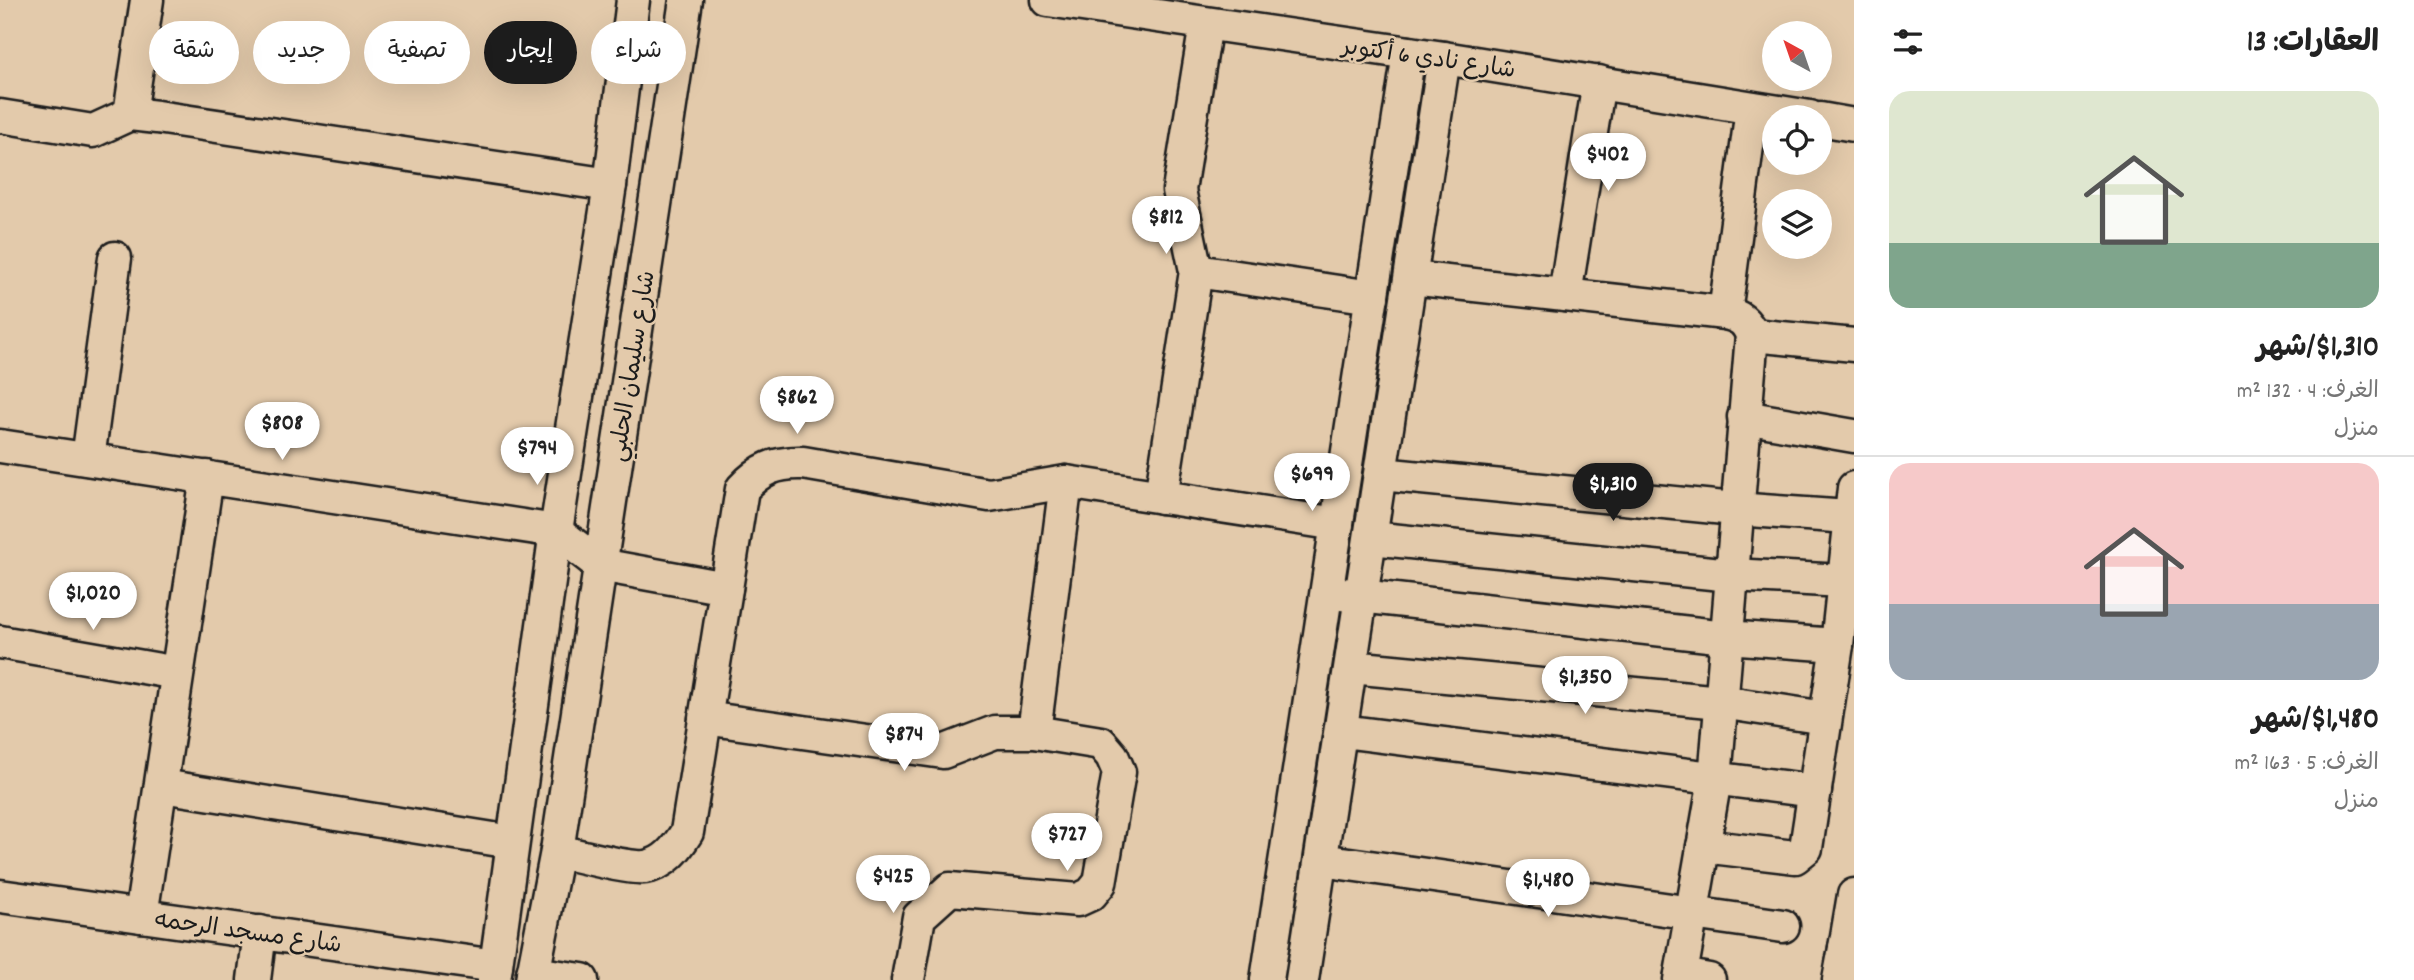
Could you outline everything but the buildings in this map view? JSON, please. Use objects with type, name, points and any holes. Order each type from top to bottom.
[{"type":"street","points":[[130,114],[147,0]]},
{"type":"street","name":"شارع سليمان الحلبي","points":[[495,973],[556,531],[610,185],[633,0]]},
{"type":"street","name":"شارع سليمان الحلبي","points":[[533,977],[557,851],[686,0]]},
{"type":"street","name":"شارع نادي 6 أكتوبر","points":[[1048,0],[1444,58],[1762,110]]},
{"type":"street","points":[[1161,497],[1196,271],[1179,190],[1206,24]]},
{"type":"street","points":[[1267,980],[1409,53]]},
{"type":"street","points":[[1305,980],[1444,58]]},
{"type":"street","points":[[1565,295],[1599,82]]},
{"type":"street","points":[[1725,313],[1752,108]]},
{"type":"street","points":[[0,117],[93,131],[130,114],[610,185]]},
{"type":"street","points":[[1832,121],[1854,124]]},
{"type":"street","points":[[88,459],[115,258]]},
{"type":"street","points":[[1196,271],[1372,296]]},
{"type":"street","points":[[1411,278],[1737,315],[1748,325],[1752,335],[1735,509],[1715,779],[1690,913],[1690,978]]},
{"type":"street","points":[[1752,335],[1854,345]]},
{"type":"street","points":[[1744,417],[1854,436]]},
{"type":"street","points":[[0,446],[556,531],[600,565],[726,588]]},
{"type":"street","points":[[557,851],[644,867],[662,861],[677,848],[687,832],[742,489],[754,476],[768,467],[785,462],[803,463],[989,495],[1066,482],[1337,524]]},
{"type":"street","points":[[1381,474],[1735,509],[1852,503],[1837,645],[1805,848],[1795,857],[1703,846]]},
{"type":"street","points":[[141,916],[207,477]]},
{"type":"street","points":[[1034,732],[1066,482]]},
{"type":"street","points":[[1371,538],[1731,575],[1843,581]]},
{"type":"street","points":[[1327,593],[1726,637],[1837,645]]},
{"type":"street","points":[[0,642],[177,673]]},
{"type":"street","points":[[1351,667],[1721,702],[1825,718]]},
{"type":"street","points":[[705,718],[943,752],[995,732],[1034,732],[1101,743],[1112,756],[1119,772],[1100,883],[1091,894],[1078,900],[950,889],[919,917],[908,980]]},
{"type":"street","points":[[1342,730],[1815,791]]},
{"type":"street","points":[[162,786],[512,842]]},
{"type":"street","points":[[1321,860],[1783,926]]},
{"type":"street","points":[[1839,980],[1850,949],[1854,895]]},
{"type":"street","name":"شارع مسجد الرحمه","points":[[0,896],[260,932],[495,973]]},
{"type":"street","points":[[254,980],[260,932]]},
{"type":"street","points":[[533,977],[582,980]]}]
